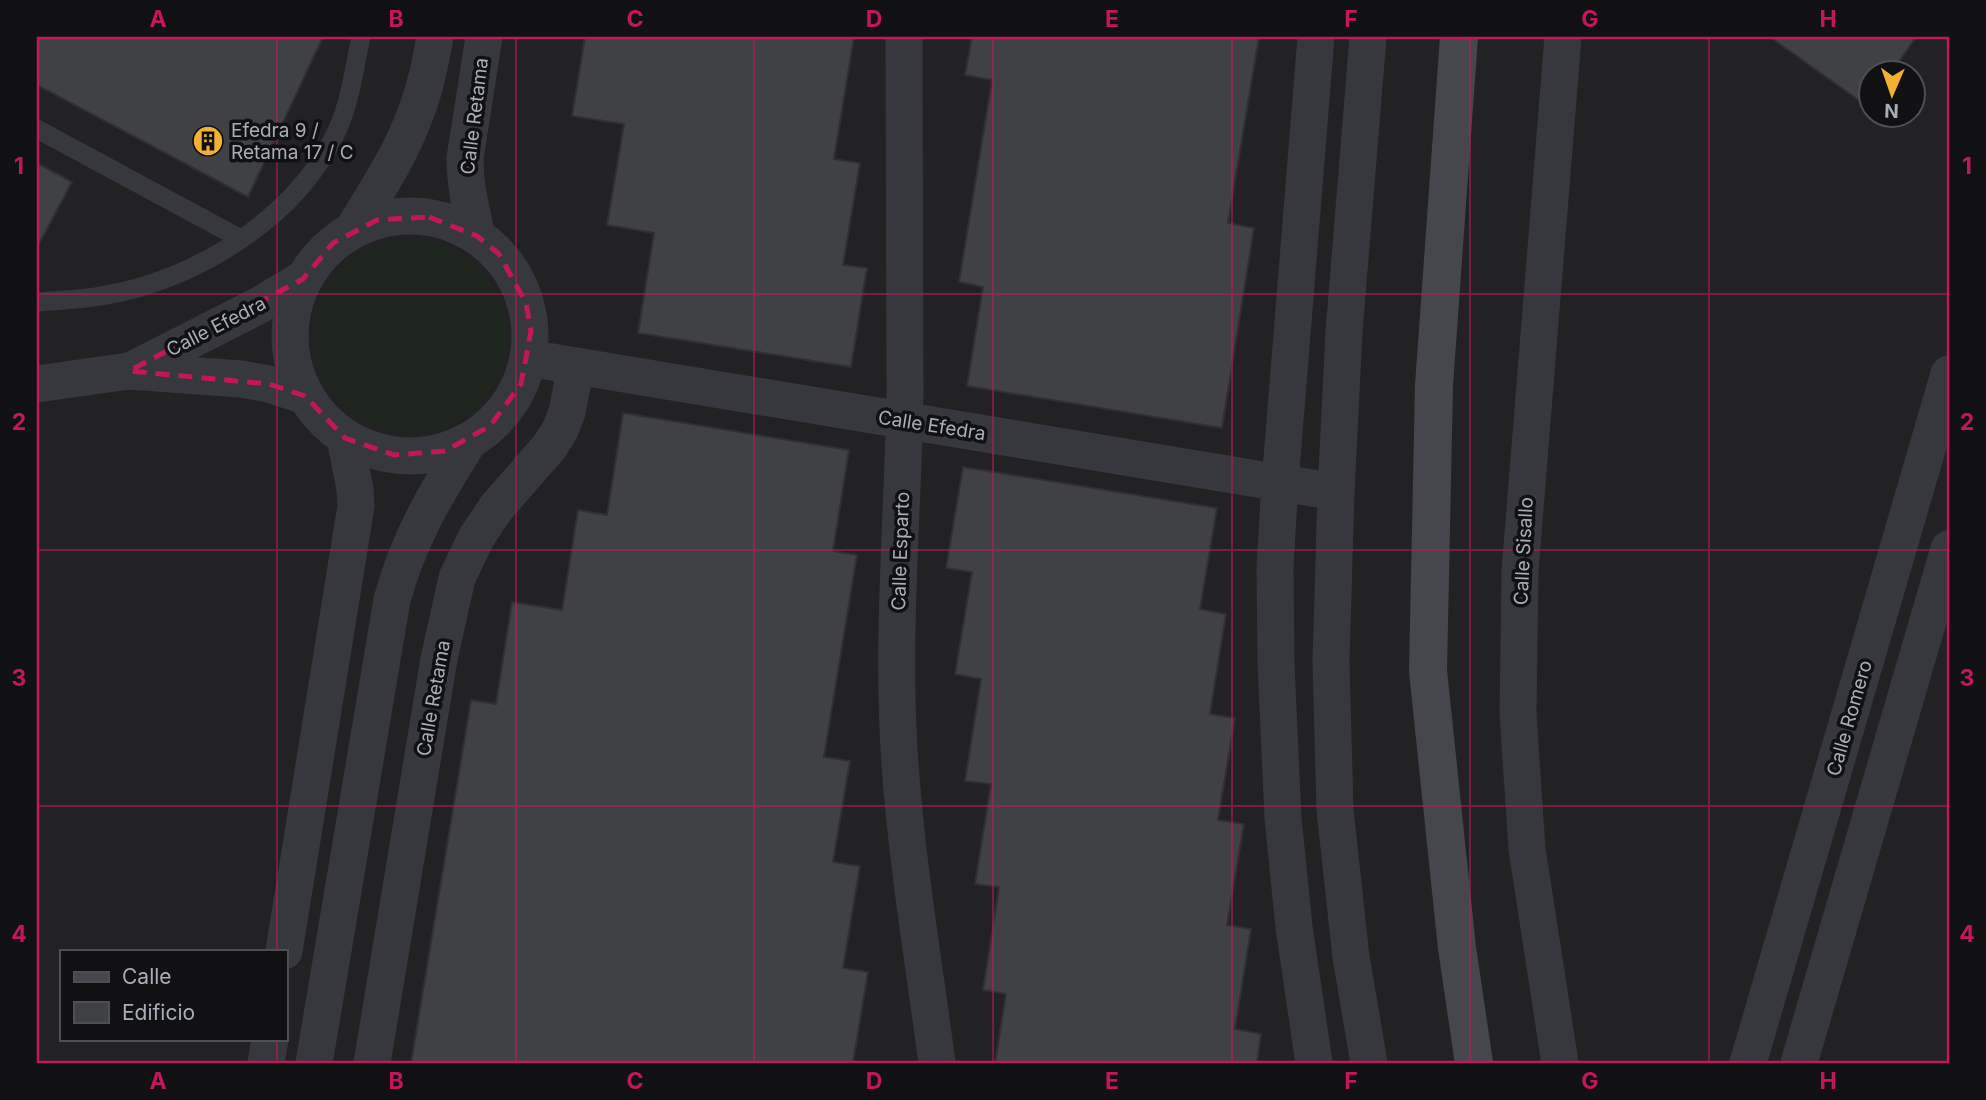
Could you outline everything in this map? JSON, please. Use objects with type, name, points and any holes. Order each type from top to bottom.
[{"type":"street","points":[[353,230],[401,146],[414,117],[428,75],[435,37]]},
{"type":"street","name":"Calle Retama","points":[[477,236],[468,198],[465,158],[484,37]]},
{"type":"street","name":"Calle Esparto","points":[[904,37],[905,421],[897,600],[900,763],[909,855],[937,1063]]},
{"type":"street","points":[[1314,1063],[1294,927],[1283,818],[1275,566],[1316,37]]},
{"type":"street","points":[[1368,37],[1344,332],[1331,662],[1335,810],[1351,957],[1369,1063]]},
{"type":"street","points":[[1459,37],[1434,385],[1428,671],[1457,948],[1474,1063]]},
{"type":"street","name":"Calle Sisallo","points":[[1560,1063],[1527,849],[1518,701],[1520,571],[1563,37]]},
{"type":"street","points":[[403,216],[429,217],[454,224],[477,236],[499,254],[515,277],[526,303],[531,331],[528,358],[521,384],[508,406],[490,426],[469,441],[445,451],[420,456],[394,455],[368,449],[345,438],[323,419],[305,396],[296,374],[290,350],[289,326],[303,279],[333,243],[353,230],[377,220],[403,216]]},
{"type":"street","name":"Calle Efedra","points":[[129,371],[258,306],[303,279]]},
{"type":"street","name":"Calle Efedra","points":[[528,358],[1336,492]]},
{"type":"street","name":"Calle Retama","points":[[372,1063],[439,659],[457,578],[476,538],[496,508],[550,446],[560,430],[567,412],[576,366]]},
{"type":"street","name":"Calle Efedra","points":[[37,384],[129,371],[241,379],[269,384],[305,396]]},
{"type":"street","name":"Calle Romero","points":[[1748,1063],[1949,374]]},
{"type":"street","points":[[284,950],[356,506],[345,438]]},
{"type":"street","points":[[314,1063],[393,600],[401,568],[414,536],[469,441]]},
{"type":"street","points":[[1800,1063],[1949,549]]},
{"type":"street","points":[[266,1063],[270,1040]]},
{"type":"lane","points":[[37,302],[99,297],[169,277],[241,239],[279,209],[301,188],[336,134],[346,107],[361,37]]},
{"type":"lane","points":[[37,129],[241,239]]},
{"type":"highlighted area","points":[[429,217],[477,236],[499,254],[526,303],[531,331],[521,384],[490,426],[445,451],[394,455],[345,438],[305,396],[269,384],[129,371],[303,279],[333,243],[377,220]]},
{"type":"shaded area","points":[[37,37],[1949,37],[1949,1063],[37,1063]]},
{"type":"shaded area","points":[[411,239],[448,247],[479,268],[500,299],[508,336],[500,373],[479,404],[448,425],[411,433],[374,425],[343,404],[322,373],[314,336],[322,299],[343,268],[374,247]]},
{"type":"building","name":"Efedra 9 / Retama 17 / C","points":[[37,37],[323,37],[248,197],[37,85]]},
{"type":"building","points":[[585,37],[854,37],[834,159],[860,163],[843,265],[867,268],[851,367],[638,333],[654,233],[607,225],[624,124],[572,116]]},
{"type":"building","points":[[972,37],[1259,37],[1228,223],[1254,228],[1222,428],[967,386],[983,287],[959,282],[992,80],[965,75]]},
{"type":"building","points":[[1770,37],[1916,37],[1900,60],[1856,60],[1856,98]]},
{"type":"building","points":[[37,163],[72,182],[39,244],[37,242]]},
{"type":"building","points":[[623,413],[849,450],[833,551],[857,555],[824,757],[850,761],[833,862],[860,866],[843,968],[868,972],[853,1063],[411,1063],[471,700],[496,704],[512,602],[562,610],[578,510],[607,515]]},
{"type":"building","points":[[963,467],[1217,508],[1200,609],[1226,614],[1210,714],[1235,718],[1218,820],[1244,824],[1227,925],[1251,929],[1235,1029],[1261,1034],[1257,1063],[995,1063],[1006,994],[983,990],[999,887],[975,884],[991,784],[965,781],[981,679],[955,674],[972,572],[946,568]]},
{"type":"place","name":"Efedra 9 / Retama 17 / C","points":[[208,141]]}]
